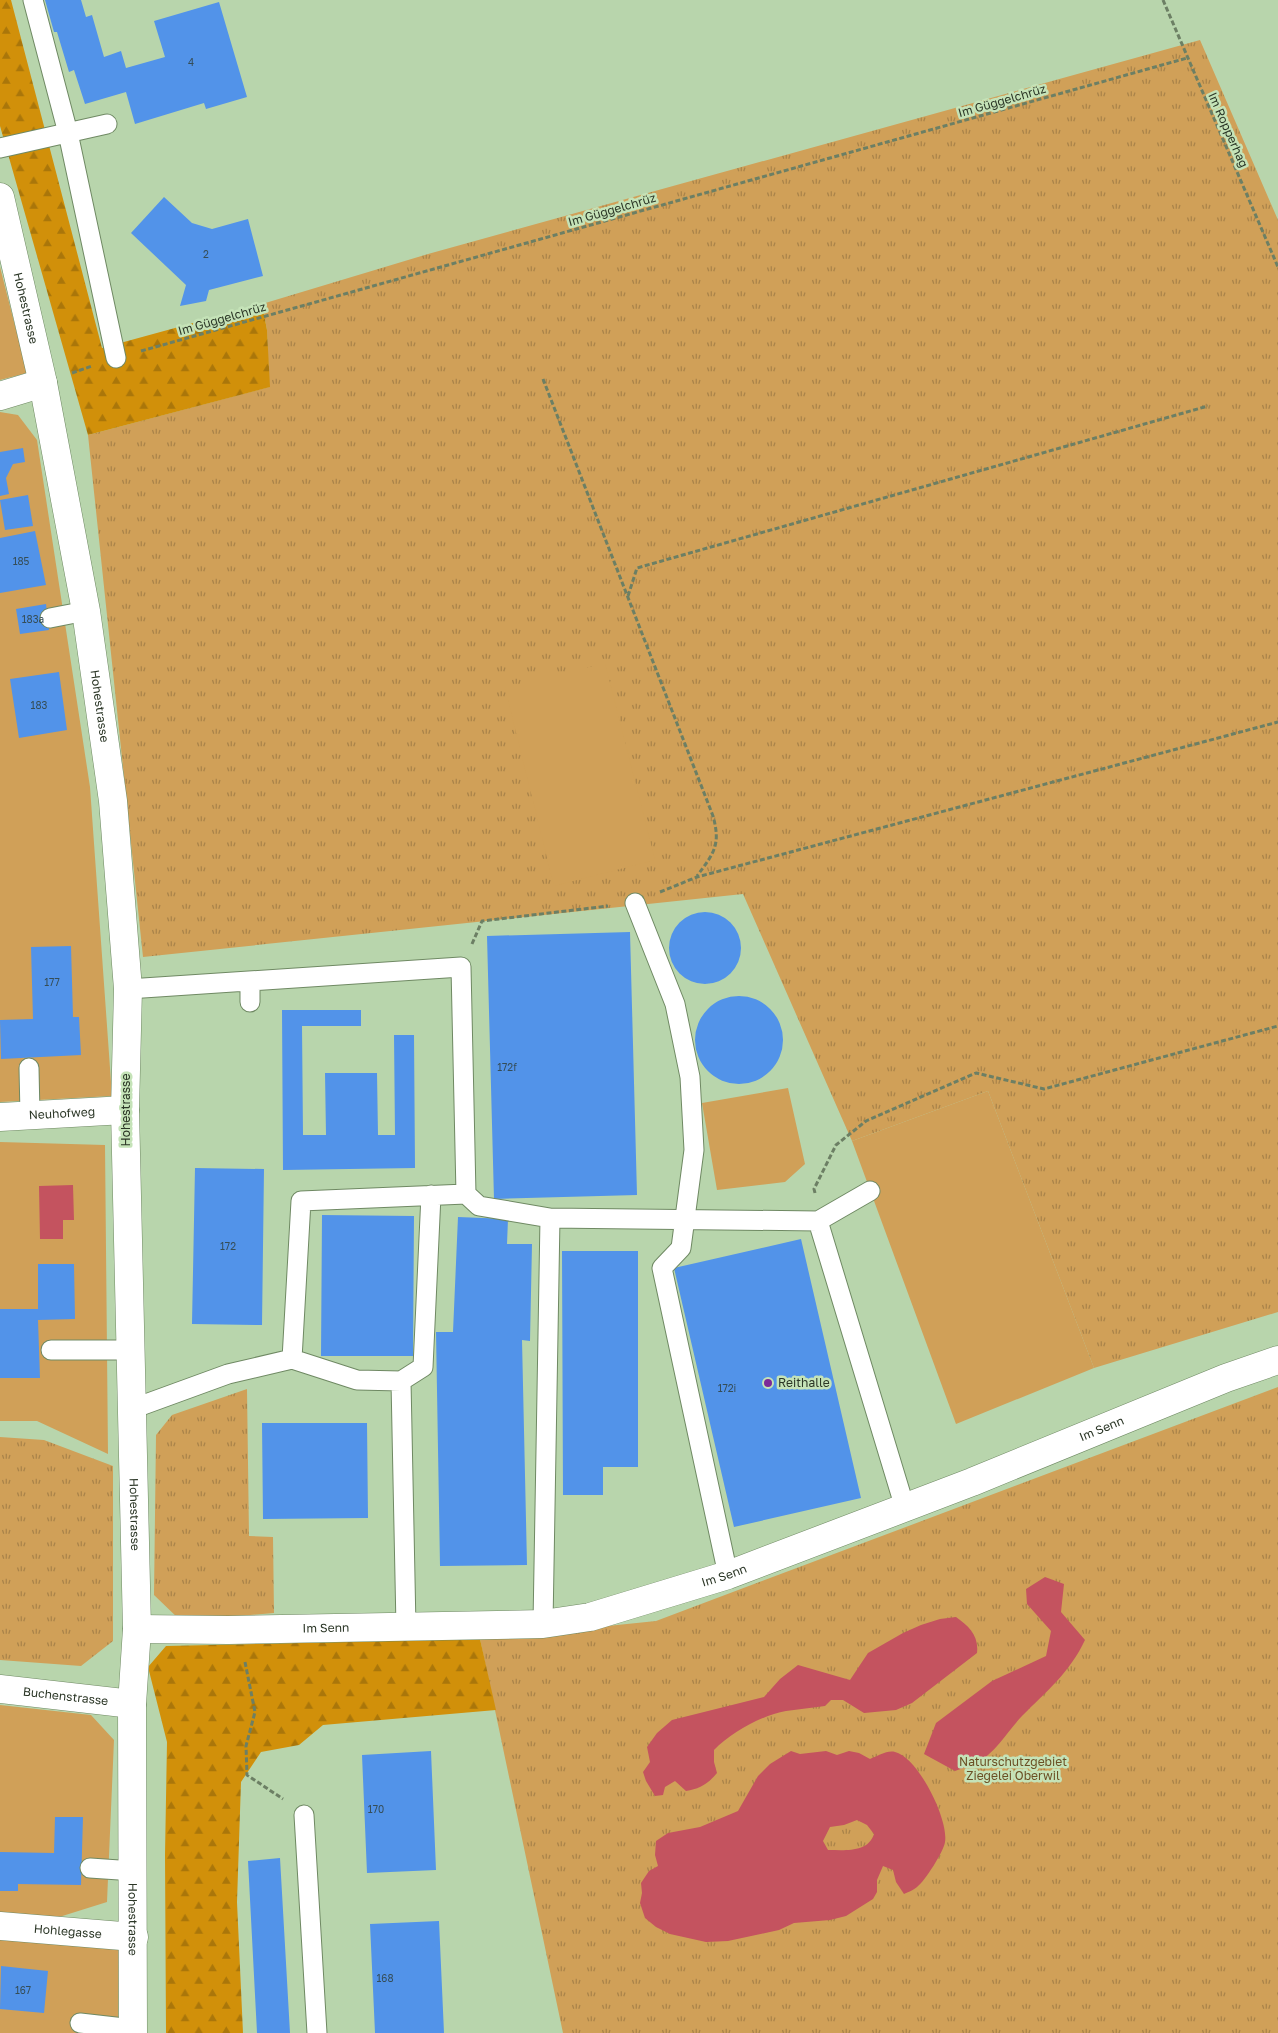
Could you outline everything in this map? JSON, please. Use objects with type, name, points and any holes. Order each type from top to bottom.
[{"type":"street","name":"Hohestrasse","points":[[0,197],[43,383],[86,612],[113,801],[128,990],[126,1110],[137,1629],[132,1704],[133,2031]]},
{"type":"street","points":[[0,396],[43,383]]},
{"type":"street","name":"Neuhofweg","points":[[0,1117],[126,1110]]},
{"type":"street","name":"Im Senn","points":[[137,1629],[228,1630],[543,1624],[590,1617],[728,1575],[905,1508],[1226,1378],[1278,1360]]},
{"type":"street","name":"Buchenstrasse","points":[[0,1689],[132,1704]]},
{"type":"street","name":"Hohlegasse","points":[[0,1926],[134,1937]]},
{"type":"lane","points":[[32,0],[68,133],[116,358]]},
{"type":"lane","points":[[0,148],[107,124]]},
{"type":"lane","points":[[50,618],[86,612]]},
{"type":"lane","points":[[635,903],[675,1004],[690,1078],[694,1150],[683,1219],[681,1248],[662,1268],[728,1575]]},
{"type":"lane","points":[[128,990],[461,967],[466,1194]]},
{"type":"lane","points":[[250,981],[250,1002]]},
{"type":"lane","points":[[29,1068],[30,1115]]},
{"type":"lane","points":[[292,1359],[302,1200],[466,1194],[479,1206],[550,1218],[818,1221],[870,1191]]},
{"type":"lane","points":[[132,1409],[228,1374],[292,1359],[357,1380],[401,1381],[423,1367],[431,1195]]},
{"type":"lane","points":[[543,1624],[550,1218]]},
{"type":"lane","points":[[818,1221],[905,1508]]},
{"type":"lane","points":[[51,1350],[131,1350]]},
{"type":"lane","points":[[401,1381],[406,1627]]},
{"type":"lane","points":[[304,1815],[317,2033]]},
{"type":"lane","points":[[90,1868],[134,1871]]},
{"type":"lane","points":[[80,2023],[133,2031]]},
{"type":"path","name":"Im Ropperhag","points":[[1163,0],[1278,267]]},
{"type":"path","name":"Im Güggelchrüz","points":[[43,383],[116,358],[1187,58]]},
{"type":"path","points":[[543,378],[713,816],[718,834],[712,856],[697,877]]},
{"type":"path","points":[[628,596],[637,568],[1208,406]]},
{"type":"path","points":[[461,967],[482,922],[635,903],[697,877],[1278,722]]},
{"type":"path","points":[[818,1221],[814,1189],[836,1144],[866,1121],[976,1073],[1044,1089],[1278,1026]]},
{"type":"path","points":[[228,1630],[245,1661],[255,1712],[246,1746],[247,1775],[304,1815]]},
{"type":"green space","points":[[0,0],[11,0],[102,348],[262,304],[267,330],[270,387],[88,435],[0,126]]},
{"type":"green space","points":[[1200,40],[1278,220],[1278,1312],[1094,1368],[988,1091],[852,1141],[743,894],[143,957],[88,435],[269,387],[267,330],[262,304],[428,254]]},
{"type":"green space","points":[[0,267],[27,373],[0,380]]},
{"type":"green space","points":[[0,412],[18,415],[37,440],[90,787],[112,1096],[0,1102]]},
{"type":"green space","points":[[605,663],[655,860],[554,886],[505,688]]},
{"type":"green space","points":[[788,1088],[805,1164],[785,1182],[717,1190],[702,1103]]},
{"type":"green space","points":[[988,1091],[1094,1368],[956,1424],[852,1141]]},
{"type":"green space","points":[[0,1142],[105,1145],[108,1454],[37,1421],[0,1421]]},
{"type":"green space","name":"Naturschutzgebiet Ziegelei Oberwil","points":[[1278,1387],[1278,2033],[563,2033],[480,1639],[656,1621]]},
{"type":"green space","points":[[247,1389],[249,1536],[273,1537],[274,1613],[181,1621],[154,1595],[156,1435],[172,1415]]},
{"type":"green space","points":[[0,1437],[44,1440],[113,1466],[113,1641],[81,1666],[0,1660]]},
{"type":"green space","points":[[480,1639],[496,1710],[323,1725],[299,1745],[261,1752],[241,1782],[237,1902],[243,2033],[166,2033],[165,1855],[167,1742],[148,1667],[166,1646]]},
{"type":"green space","points":[[0,1705],[91,1715],[114,1740],[107,1902],[56,1918],[0,1913]]},
{"type":"green space","points":[[0,1938],[119,1950],[118,2033],[0,2033]]},
{"type":"shaded area","points":[[73,1185],[74,1220],[63,1220],[63,1239],[40,1239],[39,1186]]},
{"type":"shaded area","points":[[1045,1577],[1064,1584],[1061,1612],[1085,1640],[1072,1662],[1057,1681],[1022,1716],[996,1748],[977,1763],[955,1771],[924,1754],[936,1723],[992,1681],[1046,1656],[1051,1631],[1027,1604],[1026,1589]]},
{"type":"shaded area","points":[[956,1617],[965,1624],[975,1637],[977,1653],[912,1703],[896,1710],[864,1713],[843,1700],[831,1700],[825,1706],[776,1713],[747,1726],[729,1737],[714,1750],[714,1762],[717,1773],[703,1785],[686,1791],[675,1781],[665,1787],[663,1795],[655,1796],[646,1781],[643,1772],[650,1762],[647,1747],[657,1733],[672,1720],[764,1697],[780,1679],[798,1665],[850,1680],[868,1653],[921,1625],[940,1619]]},
{"type":"shaded area","points":[[791,1751],[800,1754],[826,1751],[837,1755],[849,1751],[859,1753],[870,1759],[892,1752],[904,1756],[922,1777],[937,1805],[942,1819],[945,1842],[938,1859],[920,1884],[904,1894],[896,1882],[893,1870],[883,1866],[877,1880],[877,1892],[873,1899],[846,1916],[830,1920],[794,1923],[779,1930],[728,1941],[706,1942],[670,1934],[656,1927],[645,1918],[640,1903],[641,1883],[649,1871],[658,1866],[655,1855],[656,1841],[668,1833],[700,1827],[738,1811],[758,1776],[770,1764]],"holes":[[[857,1820],[867,1825],[874,1834],[867,1845],[848,1850],[828,1850],[823,1841],[830,1827],[844,1825]]]},
{"type":"building","points":[[45,0],[81,0],[86,17],[92,15],[104,57],[121,51],[126,68],[165,57],[154,21],[219,2],[247,97],[206,109],[204,103],[135,124],[126,92],[85,104],[74,70],[69,72],[57,32],[54,32]]},
{"type":"building","points":[[164,197],[192,223],[212,229],[248,219],[263,276],[209,290],[206,301],[180,306],[186,285],[131,233]]},
{"type":"building","points":[[23,448],[25,462],[13,464],[6,478],[9,494],[0,496],[0,452]]},
{"type":"building","points":[[28,495],[33,526],[5,530],[0,500]]},
{"type":"building","points":[[35,531],[46,585],[0,593],[0,538]]},
{"type":"building","points":[[46,604],[49,630],[20,634],[16,609]]},
{"type":"building","points":[[59,672],[67,730],[19,738],[10,679]]},
{"type":"building","points":[[705,912],[725,918],[735,928],[741,948],[735,968],[725,978],[705,984],[685,978],[675,968],[669,948],[675,928],[685,918]]},
{"type":"building","points":[[630,932],[637,1195],[494,1199],[487,936]]},
{"type":"building","points":[[71,946],[73,1017],[79,1017],[81,1055],[1,1059],[0,1020],[33,1019],[31,947]]},
{"type":"building","points":[[739,996],[756,1000],[770,1009],[779,1023],[783,1040],[779,1057],[770,1071],[756,1080],[739,1084],[722,1080],[708,1071],[699,1057],[695,1040],[699,1023],[708,1009],[722,1000]]},
{"type":"building","points":[[282,1010],[361,1010],[361,1026],[302,1026],[303,1135],[326,1135],[325,1073],[377,1073],[378,1135],[395,1135],[394,1035],[414,1035],[415,1168],[283,1170]]},
{"type":"building","points":[[195,1168],[264,1169],[262,1325],[192,1324]]},
{"type":"building","points":[[322,1215],[414,1216],[413,1356],[321,1356]]},
{"type":"building","points":[[458,1217],[508,1219],[507,1244],[532,1244],[530,1341],[522,1340],[527,1565],[440,1566],[436,1332],[453,1332]]},
{"type":"building","name":"Reithalle","points":[[801,1239],[861,1498],[734,1527],[674,1268]]},
{"type":"building","points":[[562,1251],[638,1251],[638,1467],[603,1467],[603,1495],[563,1495]]},
{"type":"building","points":[[38,1264],[74,1264],[75,1319],[38,1320],[40,1378],[0,1378],[0,1309],[38,1309]]},
{"type":"building","points":[[262,1423],[367,1423],[368,1518],[263,1519]]},
{"type":"building","points":[[431,1751],[436,1870],[367,1873],[362,1755]]},
{"type":"building","points":[[55,1817],[83,1817],[81,1885],[18,1884],[18,1891],[0,1891],[0,1852],[54,1853]]},
{"type":"building","points":[[280,1858],[290,2033],[257,2033],[248,1861]]},
{"type":"building","points":[[439,1921],[444,2033],[375,2033],[370,1924]]},
{"type":"building","points":[[1,1966],[48,1971],[44,2013],[0,2009]]},
{"type":"place","name":"Reithalle","points":[[768,1383]]}]
